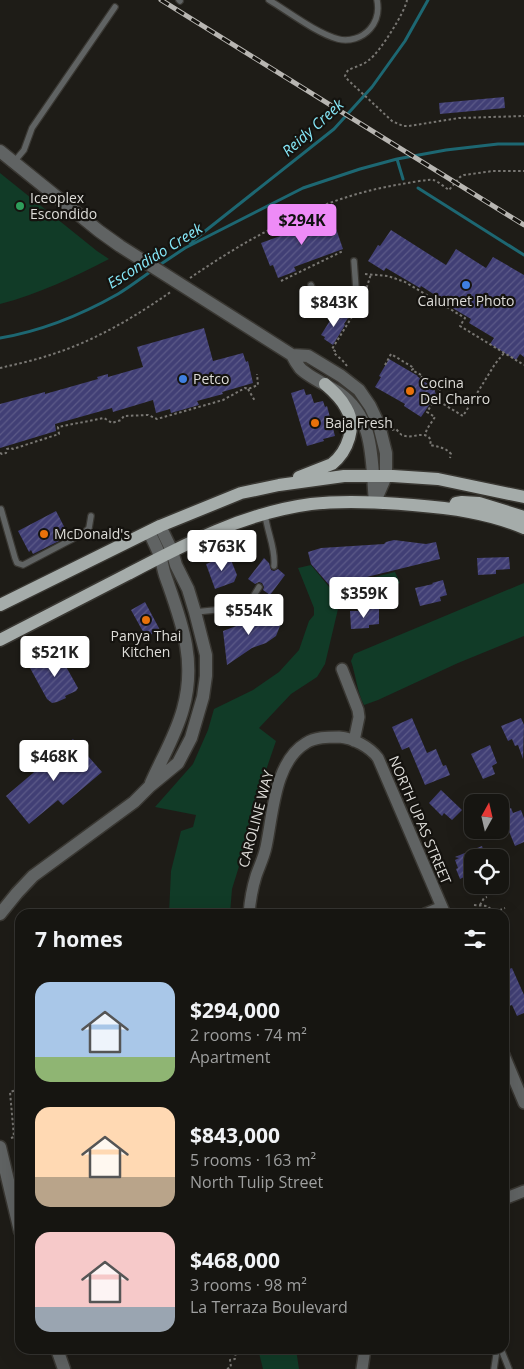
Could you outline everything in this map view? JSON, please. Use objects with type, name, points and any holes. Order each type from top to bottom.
[{"type":"main road","points":[[279,485],[332,464],[341,456],[347,446],[351,428],[350,415],[343,403],[325,384]]},
{"type":"main road","points":[[0,605],[155,529],[241,493],[279,485],[344,476],[386,476],[438,479],[524,497]]},
{"type":"main road","points":[[0,640],[194,540],[265,514],[294,507],[312,504],[375,502],[453,508],[503,520],[524,528]]},
{"type":"main road","points":[[453,508],[456,503],[471,502],[524,517]]},
{"type":"street","points":[[0,151],[99,231],[130,253],[292,355],[300,369],[340,394],[349,402],[365,426],[371,443],[375,502]]},
{"type":"street","points":[[292,355],[308,356],[341,376],[359,390],[370,406],[379,425],[386,453],[386,476],[375,502]]},
{"type":"street","points":[[0,914],[33,876],[134,802],[178,763],[191,738],[201,708],[205,687],[206,655],[188,589],[176,565],[172,551],[155,529]]},
{"type":"street","points":[[150,786],[184,708],[188,687],[189,660],[182,624],[164,572],[155,529]]},
{"type":"street","points":[[342,669],[358,710],[359,717],[354,741]]},
{"type":"street","name":"CAROLINE WAY","points":[[249,909],[255,879],[266,849],[276,795],[284,768],[294,754],[305,743],[329,737],[343,737],[367,748]]},
{"type":"street","name":"NORTH UPAS STREET","points":[[367,748],[378,758],[443,909]]},
{"type":"street","points":[[509,1067],[524,1102]]},
{"type":"street","points":[[0,1146],[15,1210]]},
{"type":"street","points":[[509,1197],[524,1191]]},
{"type":"street","points":[[59,1354],[64,1369]]},
{"type":"street","points":[[362,1369],[364,1354]]},
{"type":"lane","points":[[269,0],[325,34],[338,39],[350,40],[363,36],[375,22],[378,11],[377,0]]},
{"type":"lane","points":[[14,162],[24,150],[32,128],[115,7]]},
{"type":"lane","points":[[354,261],[356,288]]},
{"type":"lane","points":[[311,285],[320,306]]},
{"type":"lane","points":[[1,508],[15,558],[17,563],[23,565],[84,533],[89,528],[91,516]]},
{"type":"lane","points":[[265,514],[275,556],[274,566]]},
{"type":"lane","points":[[195,612],[225,608],[251,600],[260,587]]},
{"type":"lane","points":[[494,1369],[498,1354]]},
{"type":"lane","points":[[502,1354],[509,1369]]},
{"type":"path","points":[[407,0],[392,30],[377,52],[368,61],[346,72],[345,76],[351,83],[392,121],[403,126],[459,118],[524,116]]},
{"type":"path","points":[[0,368],[52,355],[104,333],[144,310],[179,284],[274,227],[341,200],[378,188],[432,180],[449,190],[464,175],[524,171]]},
{"type":"path","points":[[281,281],[343,250]]},
{"type":"path","points":[[365,274],[388,276],[405,282],[465,318],[460,326],[524,365]]},
{"type":"path","points":[[347,370],[346,364],[332,349],[363,299],[371,274]]},
{"type":"path","points":[[436,399],[463,416],[494,364],[504,353]]},
{"type":"path","points":[[385,365],[391,354],[414,368],[412,370],[441,390],[427,412],[435,417],[425,435]]},
{"type":"path","points":[[0,453],[6,453],[7,449],[13,449],[59,434],[58,426],[104,418],[112,423],[121,420],[124,416],[148,415],[157,419],[223,400],[244,388],[248,389],[258,385],[257,374]]},
{"type":"path","points":[[248,389],[254,401]]},
{"type":"path","points":[[392,430],[397,430],[405,436],[425,435],[430,438],[430,445],[447,450],[451,454],[450,458]]},
{"type":"path","points":[[480,905],[484,898],[487,897]]},
{"type":"path","points":[[474,905],[488,906],[491,909]]},
{"type":"path","points":[[10,1138],[14,1137],[10,1092],[15,1090]]},
{"type":"path","points":[[228,1369],[231,1367],[230,1360],[235,1359],[236,1354]]},
{"type":"green space","name":"Iceoplex Escondido","points":[[0,173],[109,259],[56,284],[0,304]]},
{"type":"green space","points":[[311,565],[330,588],[395,572],[400,583],[338,609],[325,664],[317,677],[291,694],[259,728],[276,741],[251,814],[241,860],[232,889],[230,909],[169,909],[171,871],[181,831],[193,827],[196,815],[155,807],[193,764],[208,730],[214,709],[253,690],[279,672],[299,650],[309,621],[314,615],[314,608],[298,568]]},
{"type":"green space","points":[[524,583],[524,636],[364,705],[351,661],[354,654]]},
{"type":"green space","points":[[259,1354],[297,1354],[299,1369],[263,1369]]},
{"type":"building","points":[[504,97],[505,108],[440,114],[439,103]]},
{"type":"building","points":[[332,217],[343,249],[294,267],[296,271],[278,278],[273,265],[270,266],[261,243]]},
{"type":"building","points":[[391,230],[446,265],[456,249],[486,268],[493,257],[524,275],[524,357],[520,354],[516,360],[490,344],[494,338],[469,323],[471,319],[434,297],[435,295],[421,286],[420,288],[386,268],[384,271],[368,261],[378,245],[380,246]]},
{"type":"building","points":[[336,311],[348,318],[333,345],[321,335]]},
{"type":"building","points":[[204,328],[213,361],[243,353],[246,362],[248,361],[253,383],[197,401],[199,405],[171,413],[170,409],[156,413],[153,400],[113,412],[112,408],[55,424],[56,431],[0,448],[0,404],[45,392],[45,394],[98,379],[97,377],[108,374],[108,377],[143,367],[137,347]]},
{"type":"building","name":"Cocina Del Charro","points":[[389,359],[434,388],[436,395],[421,417],[404,406],[405,404],[375,387]]},
{"type":"building","points":[[304,389],[306,395],[311,394],[314,403],[323,401],[325,407],[327,406],[335,436],[307,446],[291,393]]},
{"type":"building","name":"McDonald's","points":[[56,511],[69,536],[33,554],[31,550],[29,552],[18,531]]},
{"type":"building","points":[[394,540],[426,544],[436,542],[440,559],[330,586],[311,564],[308,552],[321,548],[384,544]]},
{"type":"building","points":[[229,555],[237,575],[234,582],[215,589],[206,564]]},
{"type":"building","points":[[509,557],[510,569],[496,570],[496,574],[478,575],[477,558]]},
{"type":"building","points":[[264,558],[269,563],[271,570],[278,569],[285,575],[270,595],[263,590],[262,583],[255,584],[248,579]]},
{"type":"building","points":[[443,580],[447,595],[440,597],[441,601],[420,606],[415,588]]},
{"type":"building","name":"Panya Thai Kitchen","points":[[145,602],[160,630],[146,637],[131,610]]},
{"type":"building","points":[[367,609],[379,609],[379,624],[369,625],[369,628],[351,629],[350,611],[367,611]]},
{"type":"building","points":[[273,612],[274,623],[280,626],[276,636],[266,643],[252,648],[227,665],[223,631]]},
{"type":"building","points":[[67,650],[71,659],[64,663],[78,688],[76,691],[65,696],[66,698],[52,703],[47,699],[30,668]]},
{"type":"building","points":[[412,718],[427,753],[436,749],[443,766],[446,765],[450,775],[425,785],[409,747],[402,750],[392,727]]},
{"type":"building","points":[[521,718],[524,725],[523,759],[518,745],[515,746],[512,739],[508,741],[501,726]]},
{"type":"building","points":[[73,739],[102,772],[63,805],[58,800],[29,824],[6,796]]},
{"type":"building","points":[[490,745],[497,763],[492,766],[495,774],[483,779],[471,754]]},
{"type":"building","points":[[441,790],[462,810],[452,820],[444,813],[442,816],[429,803]]},
{"type":"building","points":[[511,808],[513,813],[521,810],[524,818],[524,842],[515,846],[509,831],[509,809]]},
{"type":"building","points":[[464,853],[464,877],[460,879],[455,860],[459,858],[455,857]]},
{"type":"building","points":[[512,968],[524,995],[524,1013],[517,1016],[512,1005],[509,1006],[509,969]]},
{"type":"waterway","name":"Reidy Creek","points":[[190,243],[334,129],[372,87],[405,41],[428,0]]},
{"type":"waterway","name":"Escondido Creek","points":[[158,266],[185,248],[303,188],[397,159],[446,150],[498,144],[524,144]]},
{"type":"waterway","points":[[397,159],[403,179]]},
{"type":"waterway","points":[[418,188],[524,255]]},
{"type":"waterway","name":"Escondido Creek","points":[[0,338],[46,327],[90,309],[118,294],[153,270]]},
{"type":"railway","points":[[161,0],[524,225]]},
{"type":"place","name":"Iceoplex Escondido","points":[[20,206]]},
{"type":"place","name":"Calumet Photo","points":[[466,285]]},
{"type":"place","name":"Petco","points":[[183,379]]},
{"type":"place","name":"Cocina Del Charro","points":[[410,391]]},
{"type":"place","name":"Baja Fresh","points":[[315,423]]},
{"type":"place","name":"McDonald's","points":[[44,534]]},
{"type":"place","name":"Panya Thai Kitchen","points":[[146,620]]}]
